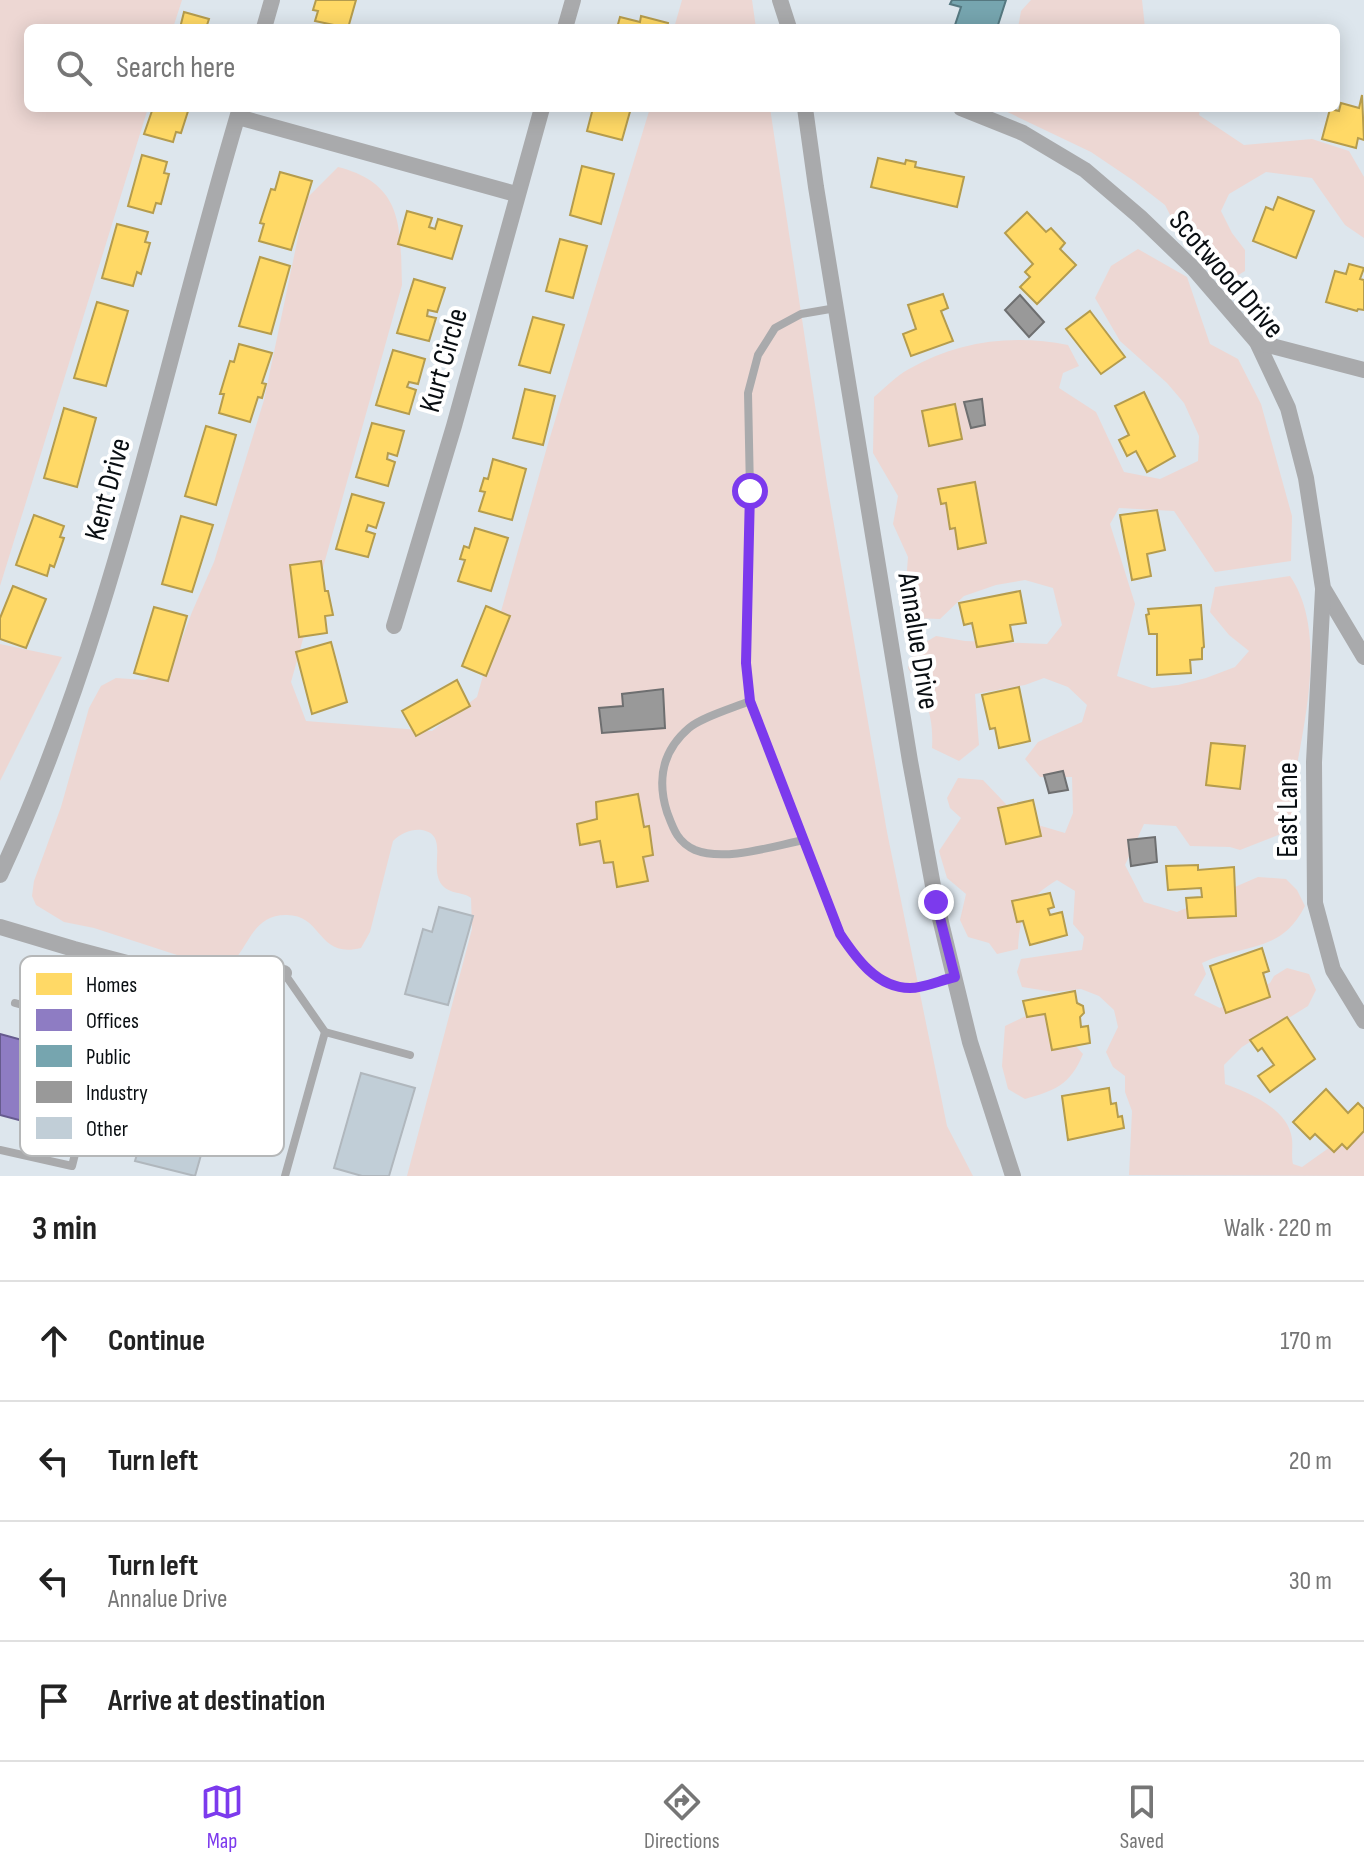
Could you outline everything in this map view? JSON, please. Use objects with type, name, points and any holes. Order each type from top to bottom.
[{"type":"street","points":[[265,24],[272,0]]},
{"type":"street","points":[[566,24],[573,0]]},
{"type":"street","points":[[780,0],[788,24]]},
{"type":"street","points":[[239,112],[516,194]]},
{"type":"street","name":"Kent Drive","points":[[0,875],[85,666],[239,112]]},
{"type":"street","name":"Kurt Circle","points":[[394,626],[454,426],[541,112]]},
{"type":"street","name":"Annalue Drive","points":[[806,112],[910,761],[936,902],[970,1042],[1013,1176]]},
{"type":"street","name":"Scotwood Drive","points":[[971,112],[1023,133],[1085,170],[1194,269],[1257,342],[1288,408],[1306,478],[1323,588],[1364,657]]},
{"type":"street","points":[[1257,342],[1364,370]]},
{"type":"street","name":"East Lane","points":[[1323,588],[1314,762],[1315,903],[1333,970],[1364,1021]]},
{"type":"street","points":[[0,927],[100,956]]},
{"type":"lane","points":[[836,308],[801,314],[775,328],[758,355],[748,393],[750,491],[746,663],[750,701],[840,934],[861,964],[885,980],[909,988],[955,977]]},
{"type":"lane","points":[[750,701],[690,727],[671,749],[660,777],[676,837],[695,850],[733,854],[804,840]]},
{"type":"lane","points":[[84,956],[85,952]]},
{"type":"lane","points":[[284,973],[325,1032],[410,1055]]},
{"type":"lane","points":[[15,1003],[20,1004]]},
{"type":"lane","points":[[285,1176],[325,1032]]},
{"type":"lane","points":[[0,1150],[20,1154]]},
{"type":"lane","points":[[27,1156],[72,1166],[75,1156]]},
{"type":"shaded area","points":[[0,0],[182,0],[174,24],[24,24],[24,112],[147,112],[0,586]]},
{"type":"shaded area","points":[[682,0],[752,0],[755,24],[675,24]]},
{"type":"shaded area","points":[[1031,0],[1142,0],[1145,24],[1019,24],[1021,11]]},
{"type":"shaded area","points":[[649,112],[771,112],[827,484],[887,832],[947,1126],[973,1176],[407,1176],[472,929],[471,898],[442,885],[438,878],[435,838],[422,830],[406,832],[393,841],[370,932],[361,948],[347,950],[336,947],[308,922],[287,915],[262,923],[237,956],[180,956],[94,928],[64,922],[36,905],[32,896],[34,881],[61,807],[89,708],[101,686],[116,678],[145,680],[172,665],[214,562],[264,400],[306,199],[338,167],[360,175],[387,197],[399,228],[402,285],[291,682],[306,721],[432,731],[477,697],[547,447]]},
{"type":"shaded area","points":[[1007,112],[1199,112],[1199,115],[1244,145],[1312,139],[1349,151],[1364,177],[1364,238],[1345,225],[1312,178],[1266,172],[1229,194],[1221,211],[1245,250],[1245,271],[1225,283],[1184,242],[1165,205],[1091,152]]},
{"type":"shaded area","points":[[1138,249],[1187,277],[1210,344],[1238,359],[1261,404],[1292,516],[1291,561],[1215,572],[1174,511],[1119,508],[1110,524],[1135,604],[1117,676],[1152,688],[1206,678],[1235,667],[1249,651],[1229,635],[1210,612],[1215,587],[1290,576],[1308,622],[1310,676],[1294,781],[1291,830],[1240,850],[1190,846],[1176,826],[1144,824],[1125,865],[1144,902],[1177,912],[1258,877],[1286,879],[1297,890],[1305,906],[1285,932],[1260,945],[1202,963],[1206,974],[1194,995],[1220,1008],[1270,983],[1274,976],[1287,968],[1309,974],[1316,990],[1308,1006],[1242,1047],[1224,1065],[1225,1084],[1266,1104],[1284,1119],[1292,1139],[1293,1164],[1302,1167],[1364,1123],[1364,1176],[1129,1175],[1132,1111],[1125,1092],[1125,1076],[1113,1067],[1106,1052],[1118,1027],[1114,1010],[1099,996],[1081,989],[1054,992],[1022,987],[1017,972],[1021,959],[1082,950],[1084,937],[1073,924],[1075,891],[1057,880],[1038,894],[1023,916],[1018,949],[997,954],[989,943],[968,937],[960,920],[966,894],[947,878],[939,851],[961,818],[950,808],[947,798],[958,778],[983,780],[1021,820],[1065,833],[1073,813],[1072,777],[1040,777],[1025,759],[1038,742],[1082,722],[1087,705],[1068,687],[1044,678],[1025,685],[975,694],[979,745],[959,761],[932,748],[927,706],[908,668],[916,648],[936,636],[965,641],[1047,644],[1062,625],[1053,588],[1025,580],[996,585],[964,596],[940,619],[911,618],[905,597],[908,557],[893,524],[898,496],[873,453],[874,397],[909,369],[966,346],[1006,340],[1068,345],[1079,366],[1063,373],[1059,388],[1096,412],[1124,472],[1160,479],[1198,461],[1199,436],[1184,403],[1167,383],[1120,341],[1095,298],[1111,266]]},
{"type":"shaded area","points":[[0,644],[62,657],[0,781]]},
{"type":"shaded area","points":[[1038,1010],[1052,1020],[1083,1054],[1073,1073],[1061,1085],[1025,1099],[1008,1089],[1002,1066],[1005,1026]]},
{"type":"building: Homes","points":[[316,0],[356,0],[349,24],[315,21],[318,11],[313,10]]},
{"type":"building: Homes","points":[[184,12],[209,19],[207,24],[181,24]]},
{"type":"building: Homes","points":[[641,16],[668,23],[618,24],[620,17],[640,22]]},
{"type":"building: Homes","points":[[1362,95],[1364,140],[1358,138],[1356,148],[1322,139],[1329,112],[1340,112],[1341,103],[1359,108]]},
{"type":"building: Homes","points":[[152,112],[188,112],[181,133],[176,132],[173,142],[144,134]]},
{"type":"building: Homes","points":[[592,112],[630,112],[622,140],[587,131]]},
{"type":"building: Homes","points":[[142,155],[167,162],[164,173],[169,174],[161,204],[156,203],[153,213],[128,206]]},
{"type":"building: Homes","points":[[878,158],[905,164],[906,160],[916,162],[915,167],[964,177],[957,207],[871,187]]},
{"type":"building: Homes","points":[[582,166],[614,174],[601,224],[570,215]]},
{"type":"building: Homes","points":[[280,172],[312,181],[291,250],[259,241],[264,224],[260,223]]},
{"type":"building: Homes","points":[[1278,197],[1314,211],[1296,258],[1253,241],[1266,207],[1273,210]]},
{"type":"building: Homes","points":[[407,211],[432,218],[429,227],[435,229],[438,219],[462,226],[452,259],[398,244]]},
{"type":"building: Homes","points":[[1027,212],[1046,232],[1051,228],[1065,243],[1060,249],[1076,265],[1037,304],[1020,287],[1030,277],[1025,272],[1033,264],[1005,233]]},
{"type":"building: Homes","points":[[117,224],[148,232],[145,242],[150,243],[141,274],[137,272],[133,286],[102,278]]},
{"type":"building: Homes","points":[[560,239],[587,246],[573,298],[546,291]]},
{"type":"building: Homes","points":[[260,257],[290,266],[271,334],[239,326]]},
{"type":"building: Homes","points":[[1349,264],[1364,268],[1360,279],[1364,280],[1364,310],[1357,311],[1326,302],[1335,271],[1346,274]]},
{"type":"building: Homes","points":[[414,279],[445,288],[437,312],[428,310],[427,316],[436,318],[429,341],[397,333]]},
{"type":"building: Homes","points":[[943,294],[948,308],[941,311],[953,341],[911,356],[903,334],[916,329],[908,305]]},
{"type":"building: Homes","points":[[97,302],[128,311],[106,386],[74,378]]},
{"type":"building: Homes","points":[[1090,311],[1125,357],[1101,374],[1066,329]]},
{"type":"building: Homes","points":[[533,317],[564,325],[550,373],[519,365]]},
{"type":"building: Homes","points":[[239,344],[272,353],[262,383],[266,384],[262,398],[258,397],[250,422],[219,413],[224,394],[220,394]]},
{"type":"building: Homes","points":[[393,350],[425,359],[418,384],[409,382],[407,387],[416,390],[409,414],[376,405]]},
{"type":"building: Homes","points":[[525,389],[555,396],[543,445],[513,438]]},
{"type":"building: Homes","points":[[1144,392],[1175,456],[1147,472],[1136,451],[1127,456],[1119,440],[1129,435],[1115,406]]},
{"type":"building: Homes","points":[[955,404],[962,439],[929,446],[922,411]]},
{"type":"building: Homes","points":[[64,408],[96,418],[77,487],[44,478]]},
{"type":"building: Homes","points":[[372,423],[404,431],[397,456],[388,453],[387,459],[395,462],[388,486],[356,477]]},
{"type":"building: Homes","points":[[206,426],[236,435],[216,505],[185,496]]},
{"type":"building: Homes","points":[[493,459],[526,469],[512,520],[479,511],[485,492],[480,491],[484,478],[488,479]]},
{"type":"building: Homes","points":[[975,482],[986,543],[958,549],[955,528],[950,529],[946,503],[941,504],[938,489]]},
{"type":"building: Homes","points":[[352,494],[384,503],[376,528],[368,525],[366,531],[375,534],[368,557],[336,549]]},
{"type":"building: Homes","points":[[1157,510],[1165,550],[1147,554],[1151,576],[1132,580],[1120,515]]},
{"type":"building: Homes","points":[[34,515],[64,526],[60,537],[64,538],[54,567],[50,565],[47,576],[16,565]]},
{"type":"building: Homes","points":[[181,516],[213,525],[192,592],[162,584]]},
{"type":"building: Homes","points":[[475,528],[508,538],[491,591],[458,581],[465,560],[460,559],[464,546],[469,548]]},
{"type":"building: Homes","points":[[321,561],[325,591],[328,591],[333,615],[325,616],[327,633],[299,637],[290,565]]},
{"type":"building: Homes","points":[[13,586],[46,599],[26,648],[0,639],[0,618]]},
{"type":"building: Homes","points":[[1020,591],[1026,623],[1010,625],[1013,641],[977,647],[972,623],[964,625],[959,603]]},
{"type":"building: Homes","points":[[1201,605],[1202,659],[1190,660],[1191,673],[1157,675],[1157,634],[1149,634],[1148,609]]},
{"type":"building: Homes","points":[[486,606],[510,616],[486,676],[462,666]]},
{"type":"building: Homes","points":[[154,607],[187,616],[168,681],[134,673]]},
{"type":"building: Homes","points":[[331,642],[347,702],[312,714],[296,652]]},
{"type":"building: Homes","points":[[457,680],[470,706],[416,736],[402,711]]},
{"type":"building: Homes","points":[[1019,687],[1030,741],[999,748],[995,728],[990,729],[982,695]]},
{"type":"building: Homes","points":[[1211,743],[1245,746],[1240,789],[1206,785]]},
{"type":"building: Homes","points":[[638,794],[644,827],[649,826],[653,855],[643,857],[648,881],[617,887],[613,862],[604,863],[600,841],[580,845],[577,824],[597,819],[596,802]]},
{"type":"building: Homes","points":[[1033,800],[1041,836],[1006,844],[998,808]]},
{"type":"building: Homes","points":[[1198,865],[1198,870],[1234,867],[1236,916],[1188,918],[1186,898],[1202,897],[1201,888],[1168,890],[1166,866]]},
{"type":"building: Homes","points":[[1050,893],[1054,907],[1048,909],[1050,915],[1062,912],[1067,935],[1030,945],[1023,921],[1017,922],[1012,901]]},
{"type":"building: Homes","points":[[1262,948],[1269,971],[1263,973],[1270,997],[1226,1013],[1210,966]]},
{"type":"building: Homes","points":[[1075,991],[1077,1003],[1083,1006],[1081,1027],[1088,1026],[1090,1043],[1052,1050],[1045,1014],[1027,1017],[1023,1001]]},
{"type":"building: Homes","points":[[1287,1017],[1315,1059],[1270,1092],[1258,1076],[1274,1065],[1262,1048],[1258,1051],[1250,1040]]},
{"type":"building: Homes","points":[[1109,1088],[1111,1104],[1116,1103],[1124,1128],[1068,1140],[1062,1096]]},
{"type":"building: Homes","points":[[1326,1089],[1348,1113],[1358,1103],[1364,1109],[1364,1131],[1347,1149],[1342,1144],[1334,1152],[1315,1134],[1310,1139],[1293,1122]]},
{"type":"building: Offices","points":[[0,1034],[20,1039],[20,1120],[0,1115]]},
{"type":"building: Public","points":[[952,0],[1006,0],[998,24],[955,24],[961,7],[950,4]]},
{"type":"building: Industry","points":[[1020,295],[1044,322],[1029,337],[1005,310]]},
{"type":"building: Industry","points":[[982,399],[985,425],[971,428],[964,402]]},
{"type":"building: Industry","points":[[663,689],[665,728],[602,733],[599,708],[623,706],[622,694]]},
{"type":"building: Industry","points":[[1063,771],[1068,790],[1049,793],[1044,775]]},
{"type":"building: Industry","points":[[1155,837],[1157,862],[1131,866],[1128,840]]},
{"type":"building: Other","points":[[439,907],[473,916],[448,1005],[405,994],[423,929],[432,932]]},
{"type":"building: Other","points":[[361,1073],[415,1088],[389,1176],[362,1176],[334,1168]]},
{"type":"building: Other","points":[[136,1156],[201,1156],[195,1176],[135,1161]]},
{"type":"route","points":[[750,491],[746,663],[750,701],[840,934],[861,964],[885,980],[909,988],[955,977],[936,902]]}]
